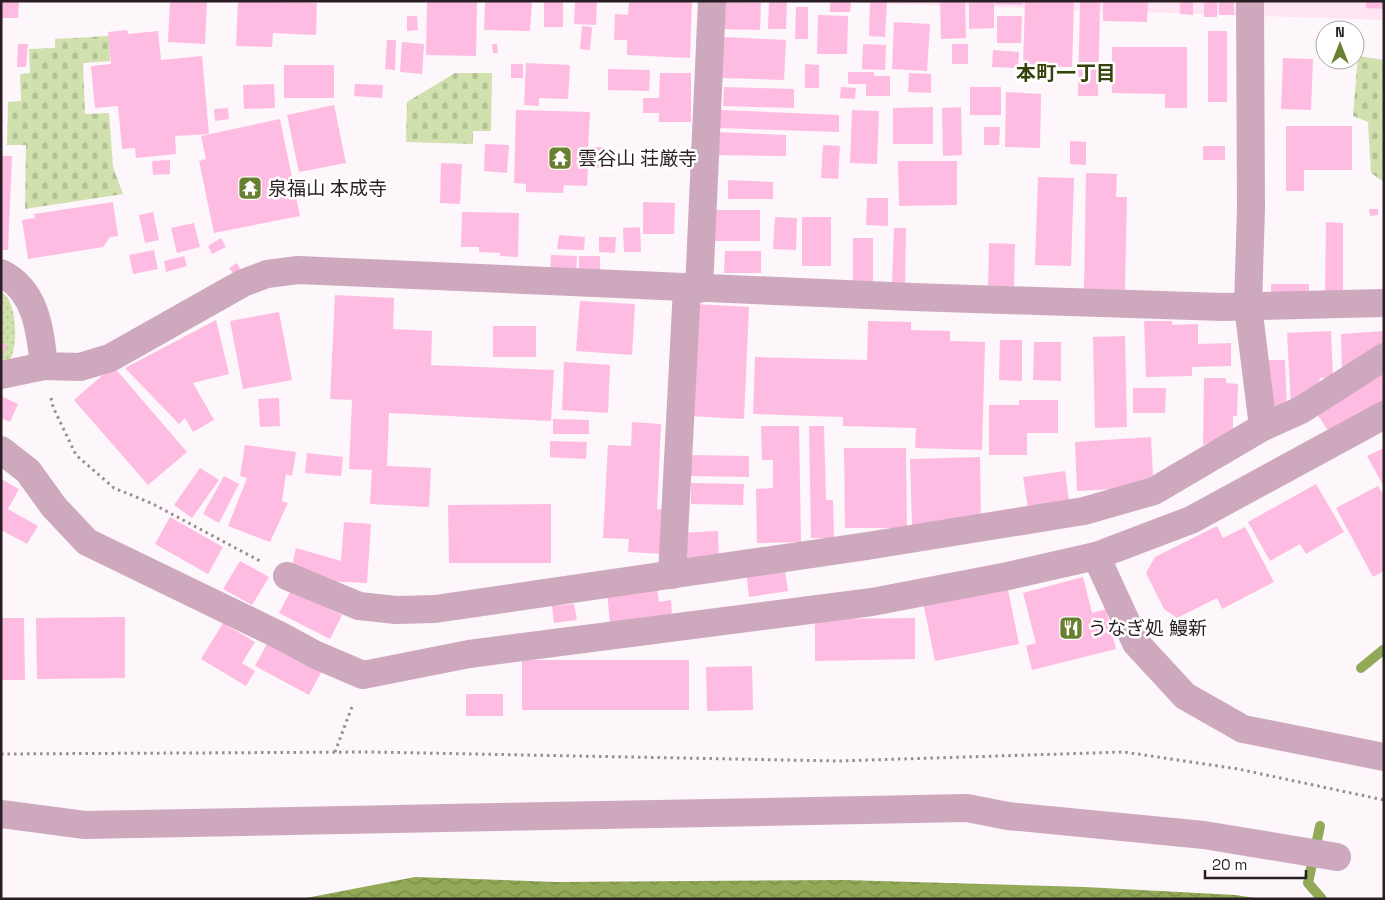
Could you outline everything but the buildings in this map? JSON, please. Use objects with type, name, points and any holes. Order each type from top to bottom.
[{"type":"street","points":[[672,575],[712,1]]},
{"type":"street","points":[[1250,1],[1251,208],[1248,306],[1263,427]]},
{"type":"street","points":[[1,375],[44,366],[80,367],[110,358],[243,283],[267,274],[298,270],[693,288],[1213,306],[1384,303]]},
{"type":"street","points":[[1,273],[10,277],[28,297],[39,324],[44,366]]},
{"type":"street","points":[[287,576],[359,606],[396,610],[435,609],[672,575],[1084,511],[1154,491],[1263,427],[1301,410],[1384,357]]},
{"type":"street","points":[[1,450],[28,471],[54,507],[87,542],[282,636],[316,655],[363,675],[469,654],[872,602],[1008,576],[1096,556],[1191,520],[1384,415]]},
{"type":"street","points":[[1096,556],[1136,643],[1185,696],[1244,729],[1384,757]]},
{"type":"street","points":[[1,814],[85,825],[967,808],[1008,816],[1204,835],[1322,854]]},
{"type":"path","points":[[44,366],[53,407],[76,455],[114,488],[151,503],[287,576]]},
{"type":"path","points":[[335,752],[363,675]]},
{"type":"path","points":[[1,754],[335,752],[838,761],[1124,752],[1238,769],[1384,800]]},
{"type":"shaded area","points":[[800,1],[1384,1],[1384,20]]},
{"type":"green space","points":[[109,36],[110,61],[83,63],[85,114],[109,113],[113,167],[123,194],[25,209],[26,145],[7,145],[8,102],[21,101],[20,74],[30,73],[29,49],[55,48],[55,39]]},
{"type":"green space","points":[[1365,57],[1384,60],[1384,182],[1371,173],[1368,122],[1353,116],[1357,70],[1365,70]]},
{"type":"green space","points":[[455,73],[492,73],[491,131],[473,131],[473,144],[406,142],[407,102]]},
{"type":"green space","points":[[1,291],[12,307],[15,337],[11,357],[7,364],[1,368]]},
{"type":"water","points":[[415,877],[557,882],[844,880],[1085,887],[1235,895],[1262,899],[301,899]]},
{"type":"waterway","points":[[1361,668],[1383,650]]},
{"type":"waterway","points":[[1320,826],[1308,883],[1322,899]]},
{"type":"place","name":"雲谷山 荘厳寺","points":[[560,158]]},
{"type":"place","name":"泉福山 本成寺","points":[[250,188]]},
{"type":"place","name":"うなぎ処 鰻新","points":[[1071,628]]},
{"type":"district","name":"本町一丁目","points":[[1066,73]]}]
